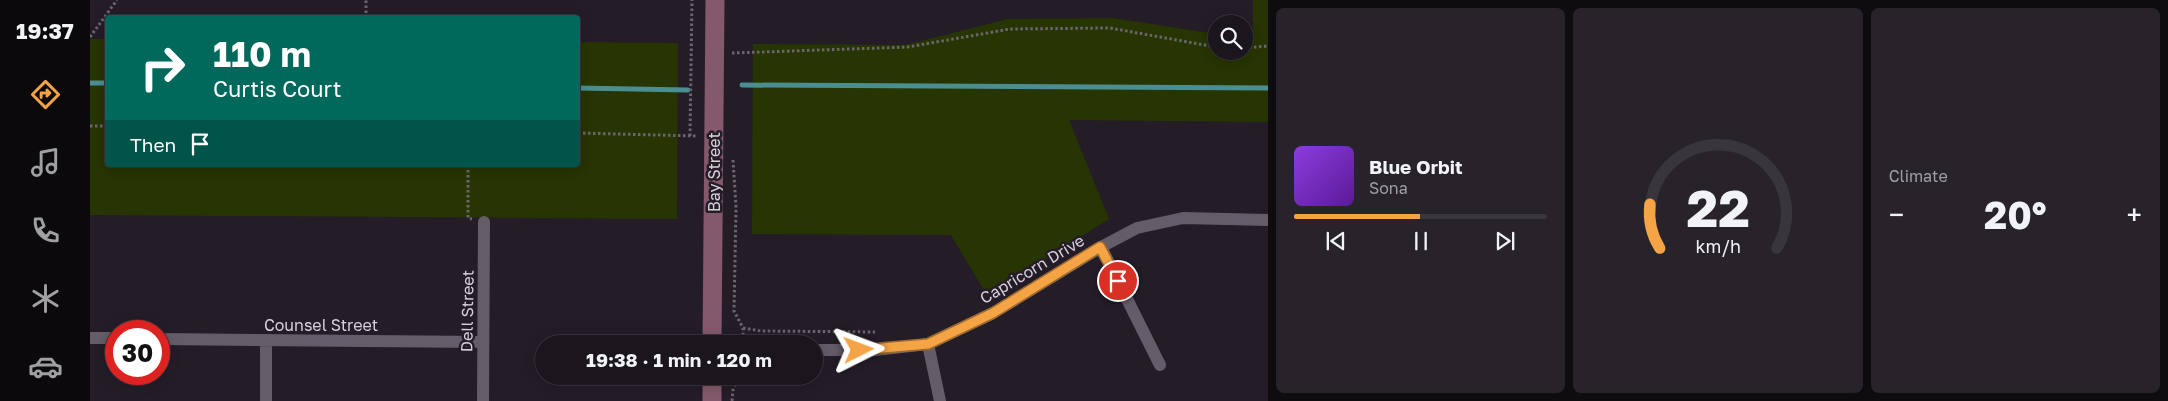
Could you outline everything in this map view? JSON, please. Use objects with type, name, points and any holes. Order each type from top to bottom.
[{"type":"street","name":"Bay Street","points":[[712,335],[715,0]]},
{"type":"street","name":"Capricorn Drive","points":[[823,350],[874,350],[928,344],[993,313],[1100,247],[1137,228],[1183,218],[1268,220]]},
{"type":"street","name":"Dell Street","points":[[482,401],[484,222]]},
{"type":"street","points":[[1100,247],[1160,366]]},
{"type":"street","points":[[90,338],[105,338]]},
{"type":"street","name":"Counsel Street","points":[[170,339],[483,342]]},
{"type":"street","points":[[266,340],[266,401]]},
{"type":"street","points":[[928,344],[940,401]]},
{"type":"street","points":[[712,385],[712,401]]},
{"type":"path","points":[[106,15],[117,0]]},
{"type":"path","points":[[366,0],[366,15]]},
{"type":"path","points":[[690,136],[692,0]]},
{"type":"path","points":[[90,37],[105,16]]},
{"type":"path","points":[[732,61],[732,51],[908,47],[1010,29],[1110,28],[1208,46]]},
{"type":"path","points":[[1253,47],[1268,46]]},
{"type":"path","points":[[90,126],[105,126]]},
{"type":"path","points":[[580,133],[714,136]]},
{"type":"path","points":[[732,154],[736,207],[734,311],[743,328],[743,335]]},
{"type":"path","points":[[468,167],[468,218],[484,222]]},
{"type":"path","points":[[743,328],[761,331],[875,332]]},
{"type":"path","points":[[732,401],[736,385]]},
{"type":"green space","points":[[1253,0],[1268,0],[1268,122],[1069,120],[1109,219],[987,295],[951,235],[752,234],[753,44],[905,45],[1008,19],[1113,18],[1208,33],[1208,60],[1253,60]]},
{"type":"green space","points":[[90,39],[105,39],[105,167],[580,167],[580,42],[678,43],[677,219],[90,215]]},
{"type":"waterway","points":[[90,83],[105,83]]},
{"type":"waterway","points":[[742,85],[1268,88]]},
{"type":"waterway","points":[[580,88],[688,90]]},
{"type":"route","points":[[859,350],[928,344],[993,313],[1100,247],[1118,281]]}]
